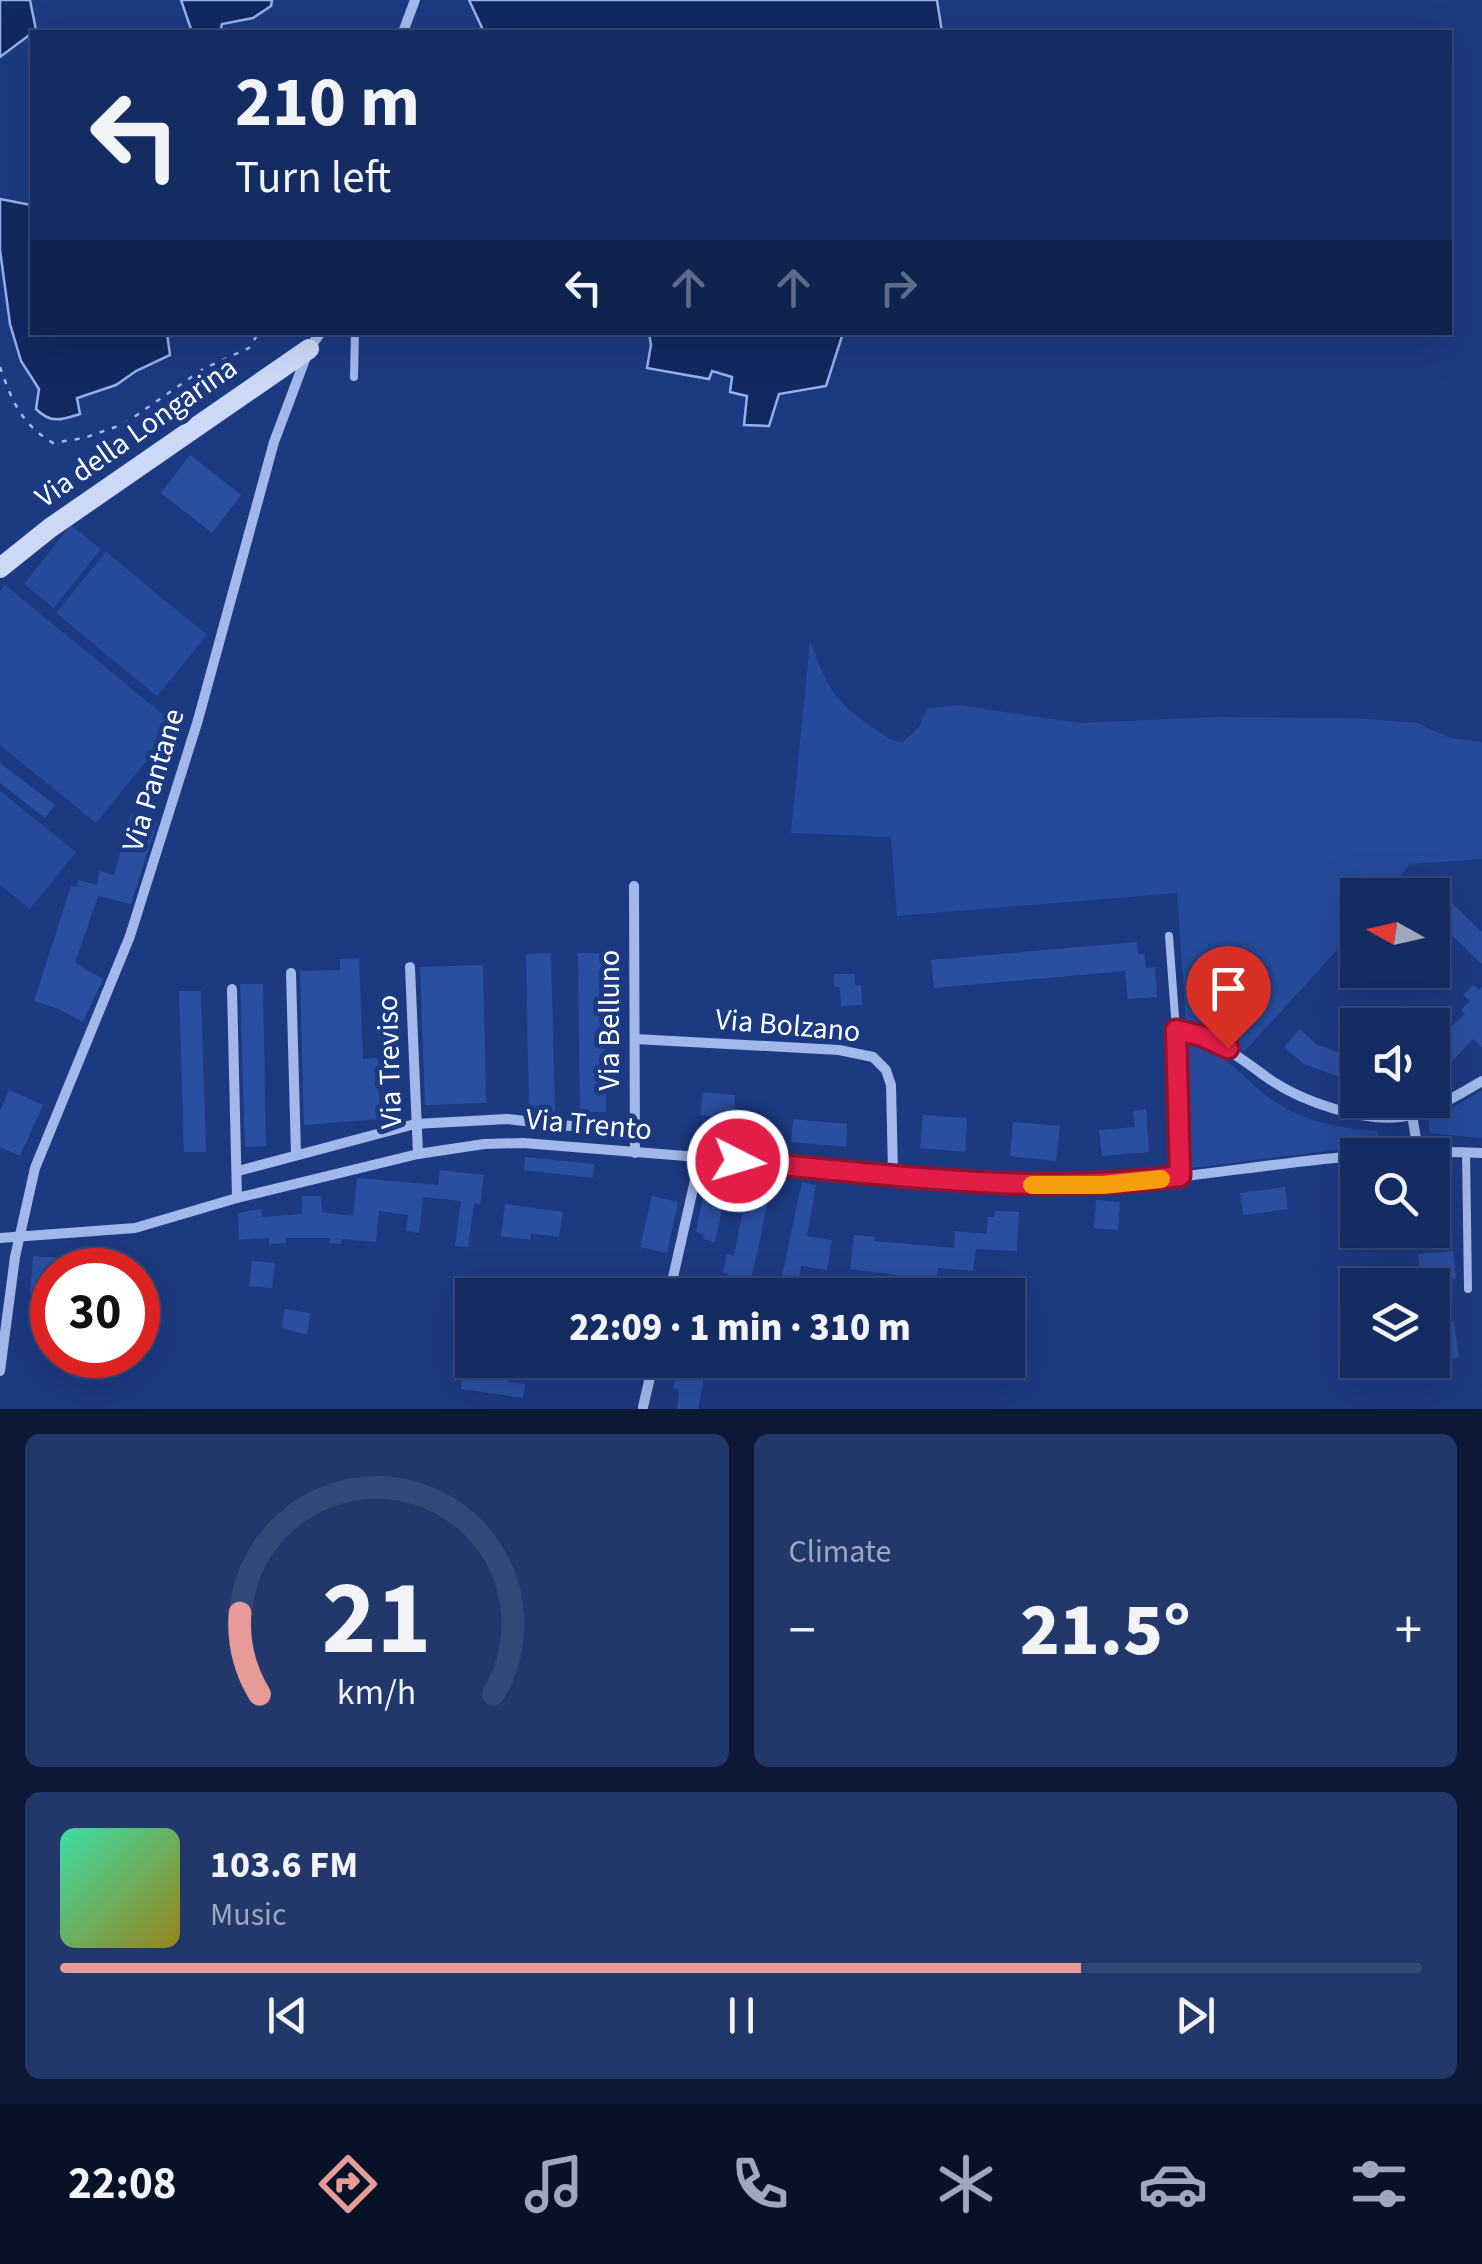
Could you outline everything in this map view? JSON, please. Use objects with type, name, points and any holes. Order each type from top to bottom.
[{"type":"street","points":[[404,30],[416,0]]},
{"type":"street","name":"Via della Longarina","points":[[0,568],[70,513],[315,341]]},
{"type":"street","name":"Via Pantane","points":[[0,1371],[19,1237],[43,1145],[112,985],[140,907],[198,720],[274,442],[315,341]]},
{"type":"street","name":"Via Belluno","points":[[634,886],[635,1153]]},
{"type":"street","name":"Via Treviso","points":[[410,967],[418,1154]]},
{"type":"street","points":[[292,973],[296,1154]]},
{"type":"street","points":[[232,989],[238,1198]]},
{"type":"street","points":[[1176,1030],[1217,1042],[1276,1084],[1340,1108]]},
{"type":"street","name":"Via Bolzano","points":[[635,1039],[839,1050],[874,1057],[886,1070],[891,1085],[893,1174]]},
{"type":"street","points":[[1450,1097],[1482,1081]]},
{"type":"street","points":[[238,1171],[415,1124],[507,1119],[635,1133]]},
{"type":"street","name":"Via Trento","points":[[0,1238],[134,1228],[418,1154],[503,1143],[1054,1186],[1126,1183],[1340,1156]]},
{"type":"street","name":"Via Trento","points":[[1450,1151],[1482,1153]]},
{"type":"street","points":[[672,1278],[700,1158]]},
{"type":"street","points":[[643,1407],[650,1378]]},
{"type":"lane","points":[[354,377],[355,335]]},
{"type":"lane","points":[[1169,936],[1180,1176]]},
{"type":"lane","points":[[1466,1152],[1468,1289]]},
{"type":"path","points":[[0,367],[12,400],[32,430],[52,443],[84,438],[124,424],[204,369],[249,348],[256,335]]},
{"type":"shaded area","points":[[0,0],[30,0],[36,30],[30,30],[30,34],[0,57]]},
{"type":"shaded area","points":[[181,0],[272,0],[271,6],[253,18],[222,24],[220,30],[191,30]]},
{"type":"shaded area","points":[[469,0],[937,0],[942,30],[483,30]]},
{"type":"shaded area","points":[[0,199],[30,205],[30,335],[167,335],[170,355],[116,385],[77,398],[80,414],[47,417],[36,409],[39,389],[21,361],[10,324],[0,250]]},
{"type":"shaded area","points":[[649,335],[842,335],[826,386],[779,394],[769,426],[744,425],[747,396],[730,392],[732,377],[712,371],[709,379],[647,368]]},
{"type":"shaded area","points":[[71,525],[101,549],[54,608],[24,584]]},
{"type":"shaded area","points":[[106,552],[207,635],[157,696],[56,613]]},
{"type":"shaded area","points":[[5,585],[176,725],[96,823],[0,745],[0,591]]},
{"type":"shaded area","points":[[810,641],[840,701],[881,734],[903,742],[919,727],[927,709],[957,705],[1080,723],[1216,717],[1354,718],[1417,723],[1450,738],[1482,742],[1482,859],[1410,864],[1399,878],[1340,878],[1340,947],[1245,1051],[1186,1023],[1177,893],[897,916],[891,837],[791,833]]},
{"type":"shaded area","points":[[0,791],[76,852],[30,909],[0,885]]},
{"type":"shaded area","points":[[1186,1044],[1199,1046],[1222,1057],[1271,1099],[1296,1113],[1335,1126],[1377,1131],[1379,1138],[1340,1138],[1340,1149],[1184,1169],[1179,1057]]},
{"type":"shaded area","points":[[1482,1091],[1482,1138],[1430,1133],[1428,1121],[1450,1118],[1450,1109]]},
{"type":"building","points":[[190,455],[241,495],[212,533],[161,493]]},
{"type":"building","points":[[0,763],[55,805],[45,818],[0,783]]},
{"type":"building","points":[[131,814],[157,822],[131,904],[98,896],[75,963],[103,979],[83,1022],[34,1001],[71,886],[77,887],[78,880],[97,885],[100,871],[114,875]]},
{"type":"building","points":[[1450,901],[1482,932],[1482,964],[1450,933]]},
{"type":"building","points":[[1137,942],[1146,968],[1155,967],[1157,997],[1128,999],[1125,971],[934,988],[931,960]]},
{"type":"building","points":[[551,953],[555,1113],[529,1113],[526,954]]},
{"type":"building","points":[[578,953],[604,953],[606,1112],[580,1112]]},
{"type":"building","points":[[359,958],[363,1059],[378,1058],[380,1119],[304,1125],[300,971],[340,970],[340,959]]},
{"type":"building","points":[[483,965],[486,1103],[425,1105],[420,967]]},
{"type":"building","points":[[834,974],[855,974],[855,986],[861,985],[862,1005],[841,1006],[840,987],[834,987]]},
{"type":"building","points":[[240,984],[263,984],[266,1146],[245,1147]]},
{"type":"building","points":[[1473,985],[1479,990],[1482,987],[1482,1048],[1473,1039],[1450,1063],[1450,1028],[1465,1014],[1461,1010],[1470,1001],[1463,995]]},
{"type":"building","points":[[179,991],[201,991],[206,1152],[184,1152]]},
{"type":"building","points":[[1300,1029],[1316,1044],[1340,1053],[1340,1077],[1304,1064],[1284,1047]]},
{"type":"building","points":[[9,1090],[43,1105],[20,1156],[0,1147],[0,1111]]},
{"type":"building","points":[[703,1092],[735,1095],[734,1118],[700,1115]]},
{"type":"building","points":[[1146,1109],[1149,1152],[1102,1156],[1099,1130],[1135,1127],[1133,1111]]},
{"type":"building","points":[[923,1115],[967,1118],[965,1152],[920,1148]]},
{"type":"building","points":[[793,1119],[847,1124],[846,1147],[791,1142]]},
{"type":"building","points":[[1013,1122],[1060,1126],[1056,1161],[1010,1156]]},
{"type":"building","points":[[525,1157],[594,1164],[593,1178],[524,1170]]},
{"type":"building","points":[[440,1170],[484,1175],[480,1204],[474,1203],[468,1247],[455,1246],[461,1201],[423,1197],[419,1233],[406,1231],[408,1215],[379,1211],[376,1242],[342,1239],[341,1244],[329,1243],[330,1238],[286,1238],[286,1243],[269,1244],[269,1238],[239,1240],[238,1213],[261,1209],[262,1217],[302,1214],[302,1196],[321,1196],[322,1212],[353,1216],[357,1178],[438,1185]]},
{"type":"building","points":[[802,1182],[816,1185],[807,1236],[832,1240],[827,1270],[801,1266],[799,1278],[782,1278]]},
{"type":"building","points":[[1285,1187],[1288,1209],[1243,1215],[1240,1193]]},
{"type":"building","points":[[704,1191],[725,1195],[715,1242],[696,1232]]},
{"type":"building","points":[[746,1194],[768,1199],[751,1278],[727,1278],[728,1274],[723,1273],[727,1254],[734,1256]]},
{"type":"building","points":[[652,1196],[678,1202],[667,1253],[640,1247]]},
{"type":"building","points":[[1096,1200],[1120,1202],[1118,1230],[1094,1228]]},
{"type":"building","points":[[505,1204],[563,1212],[559,1237],[531,1233],[530,1240],[501,1236]]},
{"type":"building","points":[[995,1211],[1019,1212],[1017,1251],[976,1249],[973,1271],[938,1268],[936,1278],[896,1278],[850,1269],[854,1235],[874,1237],[874,1241],[954,1248],[955,1231],[987,1234],[988,1217],[994,1217]]},
{"type":"building","points":[[1453,1251],[1456,1279],[1450,1280],[1450,1268],[1420,1268],[1418,1254]]},
{"type":"building","points":[[252,1261],[275,1263],[272,1288],[249,1286]]},
{"type":"building","points":[[285,1309],[310,1313],[307,1335],[282,1328]]},
{"type":"building","points":[[1450,1321],[1454,1321],[1459,1358],[1450,1359]]},
{"type":"building","points":[[463,1378],[509,1378],[508,1382],[525,1384],[523,1398],[461,1389]]},
{"type":"building","points":[[675,1378],[704,1378],[698,1409],[677,1409],[679,1390],[673,1388]]},
{"type":"slow traffic","points":[[1032,1185],[1103,1185],[1161,1179]]},
{"type":"route","points":[[738,1161],[1044,1186],[1126,1183],[1180,1176],[1176,1030],[1228,1048]]}]
